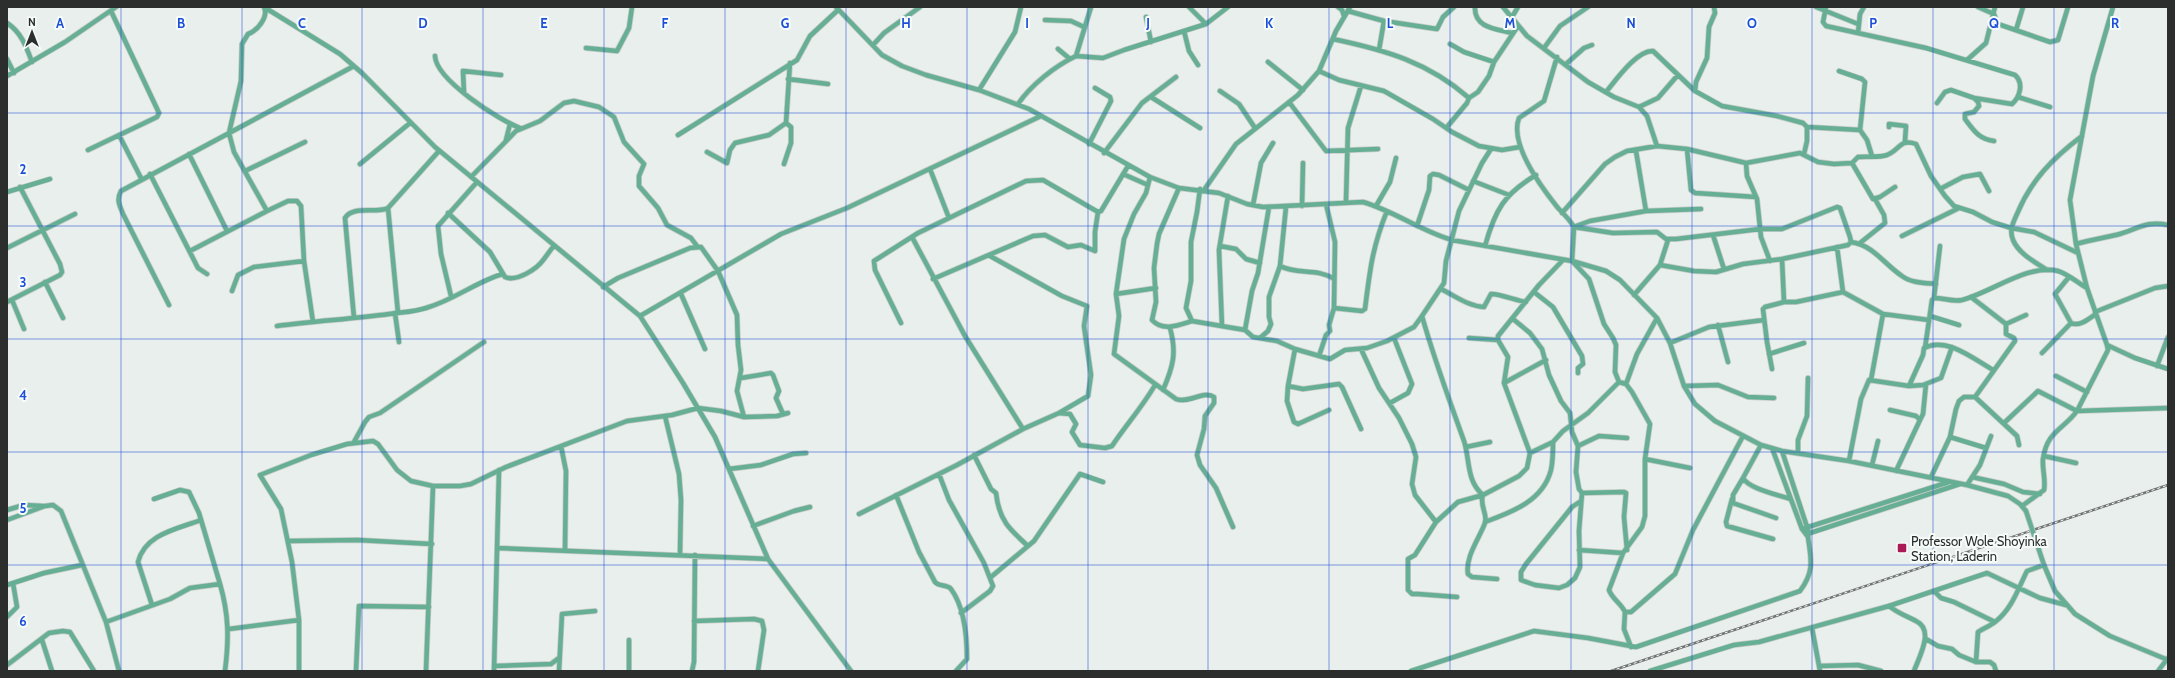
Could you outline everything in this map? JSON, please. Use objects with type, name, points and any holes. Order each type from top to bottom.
[{"type":"street","points":[[7,76],[32,62],[116,7]]},
{"type":"street","points":[[264,7],[340,54],[354,66],[439,151],[640,316],[715,437],[768,559],[851,671]]},
{"type":"street","points":[[264,7],[266,11],[264,20],[254,32],[248,34],[242,44],[241,81],[229,133],[234,152],[267,211]]},
{"type":"street","points":[[586,48],[617,51],[629,28],[632,7]]},
{"type":"street","points":[[873,45],[884,33],[920,7]]},
{"type":"street","points":[[979,90],[1015,32],[1021,7]]},
{"type":"street","points":[[1076,56],[1091,7]]},
{"type":"street","points":[[1189,7],[1206,24]]},
{"type":"street","points":[[1018,104],[1040,81],[1076,56],[1103,58],[1206,24],[1228,7]]},
{"type":"street","points":[[1338,7],[1342,10],[1344,16]]},
{"type":"street","points":[[1192,321],[1186,308],[1191,281],[1191,242],[1202,190],[1236,144],[1303,90],[1319,71],[1332,39],[1349,9],[1384,21],[1437,29],[1443,17],[1454,7]]},
{"type":"street","points":[[1475,7],[1476,18],[1479,22],[1493,28],[1512,32]]},
{"type":"street","points":[[1503,7],[1518,26],[1588,82],[1639,107],[1647,116],[1657,146]]},
{"type":"street","points":[[1512,17],[1518,7]]},
{"type":"street","points":[[1544,48],[1560,26],[1588,7]]},
{"type":"street","points":[[1695,91],[1696,82],[1707,58],[1709,27],[1715,12],[1714,7]]},
{"type":"street","points":[[1816,7],[1826,8],[1858,24]]},
{"type":"street","points":[[1858,33],[1858,24],[1864,7]]},
{"type":"street","points":[[1978,7],[1994,14],[1998,24],[2054,42],[2058,40],[2067,8]]},
{"type":"street","points":[[1967,60],[1986,43],[1995,7]]},
{"type":"street","points":[[2016,30],[2023,7]]},
{"type":"street","points":[[2022,506],[2040,494],[2045,486],[2044,456],[2046,443],[2055,431],[2072,418],[2077,411],[2108,350],[2087,288],[2078,253],[2070,200],[2093,76],[2113,7]]},
{"type":"street","points":[[678,135],[790,63],[800,55],[810,36],[837,8],[882,55],[902,66],[1018,104],[1128,166],[1150,177],[1179,188],[1202,190],[1228,196],[1253,205],[1269,207],[1302,206],[1346,201],[1363,202],[1387,211],[1437,236],[1452,240],[1572,261],[1606,271],[1620,280],[1657,318],[1670,343],[1684,386],[1695,404],[1715,421],[1761,445],[1782,451],[1798,452],[1872,465],[1961,483],[2008,496],[2022,506],[2026,511],[2044,565],[2055,591],[2066,605],[2076,614],[2110,636],[2168,659],[2158,671]]},
{"type":"street","points":[[1826,8],[1823,22],[1826,26],[1926,48],[1967,60],[2015,75],[2020,85],[2018,97],[2012,104],[1974,98],[1951,90],[1946,92],[1937,103]]},
{"type":"street","points":[[88,150],[157,116],[159,113],[111,11]]},
{"type":"street","points":[[1146,17],[1151,42]]},
{"type":"street","points":[[1045,20],[1071,21],[1084,27]]},
{"type":"street","points":[[1379,50],[1384,21]]},
{"type":"street","points":[[7,23],[22,38],[32,62]]},
{"type":"street","points":[[1447,127],[1467,104],[1469,98],[1478,92],[1489,76],[1494,62],[1512,32],[1518,26]]},
{"type":"street","points":[[1184,31],[1189,50],[1198,65]]},
{"type":"street","points":[[1332,39],[1379,50],[1434,71],[1469,98]]},
{"type":"street","points":[[1450,44],[1464,52],[1494,62]]},
{"type":"street","points":[[1566,64],[1584,48],[1592,45]]},
{"type":"street","points":[[1058,49],[1070,59]]},
{"type":"street","points":[[1606,92],[1634,60],[1647,51],[1659,55],[1677,76],[1695,91],[1722,106],[1777,116],[1803,123],[1807,127],[1860,130]]},
{"type":"street","points":[[435,56],[440,68],[464,93],[510,124],[520,128]]},
{"type":"street","points":[[1558,58],[1544,101],[1519,118],[1516,132],[1520,147],[1536,175],[1562,213],[1574,227],[1612,233],[1657,232],[1668,240],[1760,229],[1782,229],[1837,206],[1840,208],[1851,242]]},
{"type":"street","points":[[7,59],[14,73]]},
{"type":"street","points":[[1268,62],[1303,90]]},
{"type":"street","points":[[786,123],[790,63]]},
{"type":"street","points":[[169,305],[118,203],[118,196],[121,191],[141,178],[354,66]]},
{"type":"street","points":[[464,93],[463,71],[501,75]]},
{"type":"street","points":[[1319,71],[1362,86],[1384,91],[1447,127],[1452,132],[1479,146],[1491,149],[1511,150],[1520,147]]},
{"type":"street","points":[[1839,71],[1862,79],[1865,82],[1860,130],[1868,140],[1872,156]]},
{"type":"street","points":[[1639,107],[1658,98],[1677,76]]},
{"type":"street","points":[[1104,153],[1142,103],[1176,77]]},
{"type":"street","points":[[788,79],[828,84]]},
{"type":"street","points":[[1346,201],[1346,150],[1348,128],[1362,86]]},
{"type":"street","points":[[1089,144],[1111,100],[1110,97],[1096,88]]},
{"type":"street","points":[[1220,90],[1239,104],[1255,128]]},
{"type":"street","points":[[1151,97],[1200,128]]},
{"type":"street","points":[[2018,97],[2050,107]]},
{"type":"street","points":[[1974,98],[1978,102],[1977,110],[1965,114],[1965,119],[1978,135],[1985,140],[1994,141]]},
{"type":"street","points":[[471,177],[506,140],[520,128],[540,121],[564,103],[579,101],[606,110],[617,121],[624,142],[644,164],[639,176],[639,186],[658,208],[667,224],[691,238],[697,246],[705,251],[718,271],[737,315],[741,378],[737,390],[744,417]]},
{"type":"street","points":[[1288,102],[1324,150],[1378,149]]},
{"type":"street","points":[[640,316],[681,294],[781,234],[847,208],[1041,116]]},
{"type":"street","points":[[360,164],[410,123]]},
{"type":"street","points":[[707,152],[727,164],[730,150],[735,143],[769,135],[786,123]]},
{"type":"street","points":[[784,164],[792,136],[791,127],[786,123]]},
{"type":"street","points":[[1889,127],[1889,124],[1892,123],[1906,126],[1905,142]]},
{"type":"street","points":[[506,140],[510,124]]},
{"type":"street","points":[[1804,154],[1807,141],[1807,127]]},
{"type":"street","points":[[119,135],[141,178]]},
{"type":"street","points":[[2047,270],[2019,250],[2013,239],[2011,228],[2033,181],[2057,155],[2082,136]]},
{"type":"street","points":[[246,172],[305,142]]},
{"type":"street","points":[[1562,213],[1605,164],[1627,151],[1657,146],[1686,148],[1746,163],[1788,155],[1804,154],[1818,162],[1834,164],[1852,163],[1858,157],[1889,154],[1905,142],[1916,144],[1927,169],[1944,196],[1959,208],[2011,228],[2034,232],[2078,253]]},
{"type":"street","points":[[1253,205],[1261,163],[1273,143]]},
{"type":"street","points":[[1686,148],[1691,190],[1695,193],[1756,197]]},
{"type":"street","points":[[1179,188],[1159,234],[1154,268],[1156,302],[1152,320],[1154,323],[1170,328],[1192,321],[1245,330],[1253,337],[1277,341],[1295,349],[1330,359],[1346,350],[1361,349],[1394,338],[1414,327],[1431,301],[1441,289],[1459,211],[1468,190],[1491,149]]},
{"type":"street","points":[[1636,150],[1646,211]]},
{"type":"street","points":[[354,318],[345,218],[347,215],[357,211],[388,208],[439,151]]},
{"type":"street","points":[[189,154],[227,231]]},
{"type":"street","points":[[1376,206],[1390,182],[1396,158]]},
{"type":"street","points":[[1302,206],[1303,163]]},
{"type":"street","points":[[1746,163],[1747,176],[1756,197],[1760,229],[1770,261]]},
{"type":"street","points":[[1852,163],[1869,194],[1875,199],[1884,215],[1885,223],[1860,243]]},
{"type":"street","points":[[933,279],[1034,236],[1045,235],[1068,247],[1081,245],[1096,251],[1095,232],[1098,212],[1101,211],[1128,166]]},
{"type":"street","points":[[930,168],[949,218]]},
{"type":"street","points":[[150,174],[198,268],[207,274]]},
{"type":"street","points":[[1123,174],[1148,185]]},
{"type":"street","points":[[1417,226],[1429,190],[1430,176],[1433,174],[1439,175],[1468,190]]},
{"type":"street","points":[[1940,189],[1963,177],[1980,174],[1989,191]]},
{"type":"street","points":[[1485,246],[1498,211],[1509,195],[1536,175]]},
{"type":"street","points":[[1150,177],[1146,194],[1134,214],[1124,239],[1116,294],[1119,316],[1114,354],[1155,385],[1180,401],[1205,395],[1212,395],[1214,397],[1214,403],[1205,416],[1204,429],[1197,455],[1216,488],[1233,527]]},
{"type":"street","points":[[7,192],[50,179]]},
{"type":"street","points":[[901,323],[875,270],[874,261],[912,237],[1026,181],[1034,179],[1042,180],[1098,212]]},
{"type":"street","points":[[1473,181],[1509,195]]},
{"type":"street","points":[[451,296],[438,233],[438,226],[477,182]]},
{"type":"street","points":[[20,187],[62,268],[60,275],[9,301],[24,329]]},
{"type":"street","points":[[1875,199],[1895,187]]},
{"type":"street","points":[[1222,326],[1220,246],[1228,196]]},
{"type":"street","points":[[190,251],[288,200],[299,202],[301,206],[304,261],[313,322]]},
{"type":"street","points":[[1319,356],[1326,335],[1330,331],[1329,325],[1334,308],[1335,242],[1326,204]]},
{"type":"street","points":[[1245,330],[1252,291],[1260,263],[1269,207]]},
{"type":"street","points":[[1260,338],[1268,331],[1271,324],[1269,317],[1270,297],[1280,266],[1286,207]]},
{"type":"street","points":[[388,208],[399,342]]},
{"type":"street","points":[[1902,236],[1959,208]]},
{"type":"street","points":[[1574,227],[1590,221],[1646,211],[1701,209]]},
{"type":"street","points":[[1334,308],[1362,311],[1365,308],[1372,255],[1376,239],[1387,211]]},
{"type":"street","points":[[448,213],[490,252],[502,274],[508,279],[524,275],[544,260],[554,246]]},
{"type":"street","points":[[7,248],[75,214]]},
{"type":"street","points":[[2076,244],[2118,234],[2143,224],[2157,223],[2168,225]]},
{"type":"street","points":[[1574,227],[1572,261],[1589,279],[1604,324],[1616,345],[1615,372],[1619,382]]},
{"type":"street","points":[[1713,235],[1724,269]]},
{"type":"street","points":[[912,237],[933,279],[965,336],[1023,429]]},
{"type":"street","points":[[1634,294],[1660,265],[1668,240]]},
{"type":"street","points":[[1660,265],[1694,271],[1716,272],[1743,264],[1782,259],[1848,245],[1851,242],[1860,243],[1866,246],[1902,277],[1913,281],[1936,284]]},
{"type":"street","points":[[603,286],[618,278],[697,246]]},
{"type":"street","points":[[1220,246],[1236,249],[1246,259],[1260,263]]},
{"type":"street","points":[[1909,386],[1925,348],[1932,300],[1934,298],[1940,246]]},
{"type":"street","points":[[1837,247],[1843,292]]},
{"type":"street","points":[[859,514],[939,474],[1023,429],[1060,414],[1088,396],[1091,375],[1084,326],[1087,306],[1062,296],[990,256]]},
{"type":"street","points":[[1782,259],[1784,302]]},
{"type":"street","points":[[1457,597],[1412,594],[1408,590],[1408,559],[1415,555],[1436,522],[1458,502],[1483,495],[1524,473],[1530,453],[1504,383],[1508,357],[1498,340],[1499,332],[1513,319],[1534,292],[1563,260]]},
{"type":"street","points":[[232,291],[238,275],[254,267],[304,261]]},
{"type":"street","points":[[1280,266],[1288,270],[1327,275],[1334,279]]},
{"type":"street","points":[[1934,298],[1956,301],[1971,297],[2006,281],[2036,271],[2047,270],[2058,271],[2087,288]]},
{"type":"street","points":[[277,326],[396,313],[426,308],[451,296],[457,297],[478,282],[502,274]]},
{"type":"street","points":[[2069,277],[2055,294],[2071,323],[2076,325],[2082,323],[2096,313],[2155,288],[2168,286]]},
{"type":"street","points":[[45,282],[63,318]]},
{"type":"street","points":[[1116,294],[1156,288]]},
{"type":"street","points":[[1441,289],[1472,305],[1478,306],[1484,306],[1491,294],[1494,293],[1506,298],[1526,302]]},
{"type":"street","points":[[1534,292],[1553,307],[1582,356],[1583,364],[1578,368],[1578,373]]},
{"type":"street","points":[[1772,369],[1763,309],[1765,307],[1784,302],[1796,302],[1843,292],[1883,314],[1929,318],[1959,325]]},
{"type":"street","points":[[681,294],[705,349]]},
{"type":"street","points":[[1971,297],[2006,324]]},
{"type":"street","points":[[1849,461],[1861,399],[1866,384],[1871,380],[1883,314]]},
{"type":"street","points":[[2006,324],[2026,315]]},
{"type":"street","points":[[1422,316],[1434,359],[1466,447],[1470,472],[1475,486],[1483,495]]},
{"type":"street","points":[[1626,384],[1637,354],[1657,318]]},
{"type":"street","points":[[1513,319],[1536,339],[1546,360],[1549,375],[1561,401],[1570,413],[1571,426],[1578,446],[1576,472],[1579,489],[1582,493],[1578,572],[1567,585],[1559,588],[1542,587],[1521,580],[1521,572],[1526,564],[1572,507],[1581,501]]},
{"type":"street","points":[[1670,343],[1718,326],[1764,320]]},
{"type":"street","points":[[2042,353],[2071,323]]},
{"type":"street","points":[[1975,397],[1993,370],[2015,342],[2014,338],[2006,334],[2006,324]]},
{"type":"street","points":[[1718,326],[1728,362]]},
{"type":"street","points":[[1163,390],[1171,371],[1174,358],[1174,345],[1170,328]]},
{"type":"street","points":[[2157,366],[2168,337]]},
{"type":"street","points":[[1390,403],[1408,393],[1412,384],[1394,338]]},
{"type":"street","points":[[1469,338],[1498,340]]},
{"type":"street","points":[[354,442],[369,417],[380,413],[484,342]]},
{"type":"street","points":[[1769,354],[1804,343]]},
{"type":"street","points":[[1925,348],[1932,345],[1952,347],[1993,370]]},
{"type":"street","points":[[2107,345],[2157,366],[2168,369]]},
{"type":"street","points":[[1871,380],[1909,386],[1926,384],[1941,378],[1952,347]]},
{"type":"street","points":[[1295,349],[1288,386],[1288,407],[1296,424],[1329,410]]},
{"type":"street","points":[[1361,349],[1379,388],[1390,403],[1408,438],[1416,457],[1412,484],[1416,495],[1436,522]]},
{"type":"street","points":[[1504,383],[1546,360]]},
{"type":"street","points":[[299,671],[299,620],[288,541],[281,509],[260,475],[311,455],[354,442],[373,441],[378,444],[402,475],[411,481],[433,486],[471,484],[499,470],[627,421],[665,416],[698,408],[722,411],[744,417],[786,414],[776,398],[780,391],[771,373],[741,378]]},
{"type":"street","points":[[2056,376],[2087,392]]},
{"type":"street","points":[[1798,452],[1798,440],[1807,416],[1808,378]]},
{"type":"street","points":[[1619,382],[1626,384],[1632,392],[1650,424],[1645,459],[1645,516],[1642,527],[1625,551],[1609,590],[1610,595],[1622,605],[1625,612],[1624,629],[1631,647]]},
{"type":"street","points":[[1530,453],[1553,442],[1563,431],[1588,412],[1619,382]]},
{"type":"street","points":[[1288,386],[1303,389],[1339,384],[1342,387],[1361,429]]},
{"type":"street","points":[[1896,471],[1923,414],[1926,384]]},
{"type":"street","points":[[1060,414],[1070,414],[1076,424],[1072,432],[1080,445],[1105,448],[1112,446],[1137,410],[1145,403],[1155,385]]},
{"type":"street","points":[[1684,386],[1718,386],[1748,397],[1774,398]]},
{"type":"street","points":[[2004,423],[2038,391],[2077,411],[2168,408]]},
{"type":"street","points":[[1931,487],[1932,478],[1950,437],[1959,401],[1964,397],[1975,397],[2004,423],[2019,439],[2019,445]]},
{"type":"street","points":[[1890,410],[1916,416],[1920,420]]},
{"type":"street","points":[[665,416],[679,474],[681,500],[680,554]]},
{"type":"street","points":[[1578,446],[1599,436],[1627,438]]},
{"type":"street","points":[[1625,612],[1631,612],[1641,605],[1675,574],[1693,530],[1743,436]]},
{"type":"street","points":[[1967,485],[1980,465],[1991,436]]},
{"type":"street","points":[[1950,437],[1986,448]]},
{"type":"street","points":[[1872,465],[1878,441]]},
{"type":"street","points":[[1466,447],[1490,442]]},
{"type":"street","points":[[1485,522],[1520,508],[1534,499],[1546,484],[1551,470],[1553,442]]},
{"type":"street","points":[[1761,445],[1732,500],[1726,522],[1727,526],[1773,539]]},
{"type":"street","points":[[561,446],[566,471],[565,550]]},
{"type":"street","points":[[1411,671],[1534,631],[1588,638],[1636,647],[1800,590],[1808,581],[1812,567],[1808,535],[1790,499],[1772,448]]},
{"type":"street","points":[[1782,451],[1805,528]]},
{"type":"street","points":[[729,469],[761,465],[793,454],[806,453]]},
{"type":"street","points":[[974,455],[990,489],[996,493],[998,507],[1004,522],[1028,546]]},
{"type":"street","points":[[2044,456],[2076,463]]},
{"type":"street","points":[[1645,459],[1690,468]]},
{"type":"street","points":[[499,470],[494,669],[551,664],[559,658]]},
{"type":"street","points":[[939,474],[949,500],[991,577],[992,589],[961,613]]},
{"type":"street","points":[[991,577],[1028,546],[1080,474],[1103,482]]},
{"type":"street","points":[[1972,477],[2004,484],[2023,492],[2040,494]]},
{"type":"street","points":[[1743,478],[1745,482],[1758,488],[1790,499]]},
{"type":"street","points":[[1808,535],[1924,493],[1931,487],[1950,481]]},
{"type":"street","points":[[1805,528],[1961,483]]},
{"type":"street","points":[[426,671],[433,486]]},
{"type":"street","points":[[154,499],[180,490],[189,492],[194,499],[227,607],[229,629],[225,671]]},
{"type":"street","points":[[1582,493],[1626,493],[1624,517],[1625,551]]},
{"type":"street","points":[[1483,495],[1481,504],[1485,522],[1469,559],[1468,574],[1472,577],[1497,580]]},
{"type":"street","points":[[896,496],[919,552],[938,585],[948,587],[952,590],[961,613],[965,626],[967,659],[956,671]]},
{"type":"street","points":[[1732,500],[1733,503],[1776,518]]},
{"type":"street","points":[[7,510],[24,506],[53,505],[61,511],[69,527],[82,565],[106,622],[119,671]]},
{"type":"street","points":[[7,520],[45,506]]},
{"type":"street","points":[[753,526],[794,511],[810,507]]},
{"type":"street","points":[[152,605],[138,562],[146,546],[158,536],[201,520]]},
{"type":"street","points":[[288,541],[357,540],[432,544]]},
{"type":"street","points":[[497,548],[680,554],[768,559]]},
{"type":"street","points":[[1579,550],[1625,551]]},
{"type":"street","points":[[692,671],[694,662],[695,555]]},
{"type":"street","points":[[7,585],[44,573],[82,565]]},
{"type":"street","points":[[1976,662],[1978,632],[1995,622],[2008,608],[2020,589],[2027,571],[2044,565]]},
{"type":"street","points":[[1650,671],[1669,668],[1734,645],[1759,642],[1889,606],[1987,573],[2040,598],[2066,605]]},
{"type":"street","points":[[7,619],[17,607],[13,583]]},
{"type":"street","points":[[106,622],[152,605],[190,588],[220,584]]},
{"type":"street","points":[[1934,591],[1947,602],[1958,604],[1995,622]]},
{"type":"street","points":[[356,671],[358,606],[429,607]]},
{"type":"street","points":[[1889,606],[1898,614],[1922,625],[1926,639],[1914,671]]},
{"type":"street","points":[[559,671],[562,614],[595,611]]},
{"type":"street","points":[[694,621],[754,619],[762,621],[763,636],[758,671]]},
{"type":"street","points":[[229,629],[299,620]]},
{"type":"street","points":[[1812,628],[1820,669],[1858,664],[1881,671]]},
{"type":"street","points":[[7,664],[55,631],[70,632],[94,671]]},
{"type":"street","points":[[1926,639],[1938,646],[1952,649],[1960,655],[1976,662],[1990,662],[1994,665],[1996,671]]},
{"type":"street","points":[[42,640],[52,671]]},
{"type":"street","points":[[629,640],[629,671]]},
{"type":"railway","points":[[1611,671],[2168,485]]},
{"type":"place","name":"Professor Wole Shoyinka Station, Laderin","points":[[1902,548]]}]
